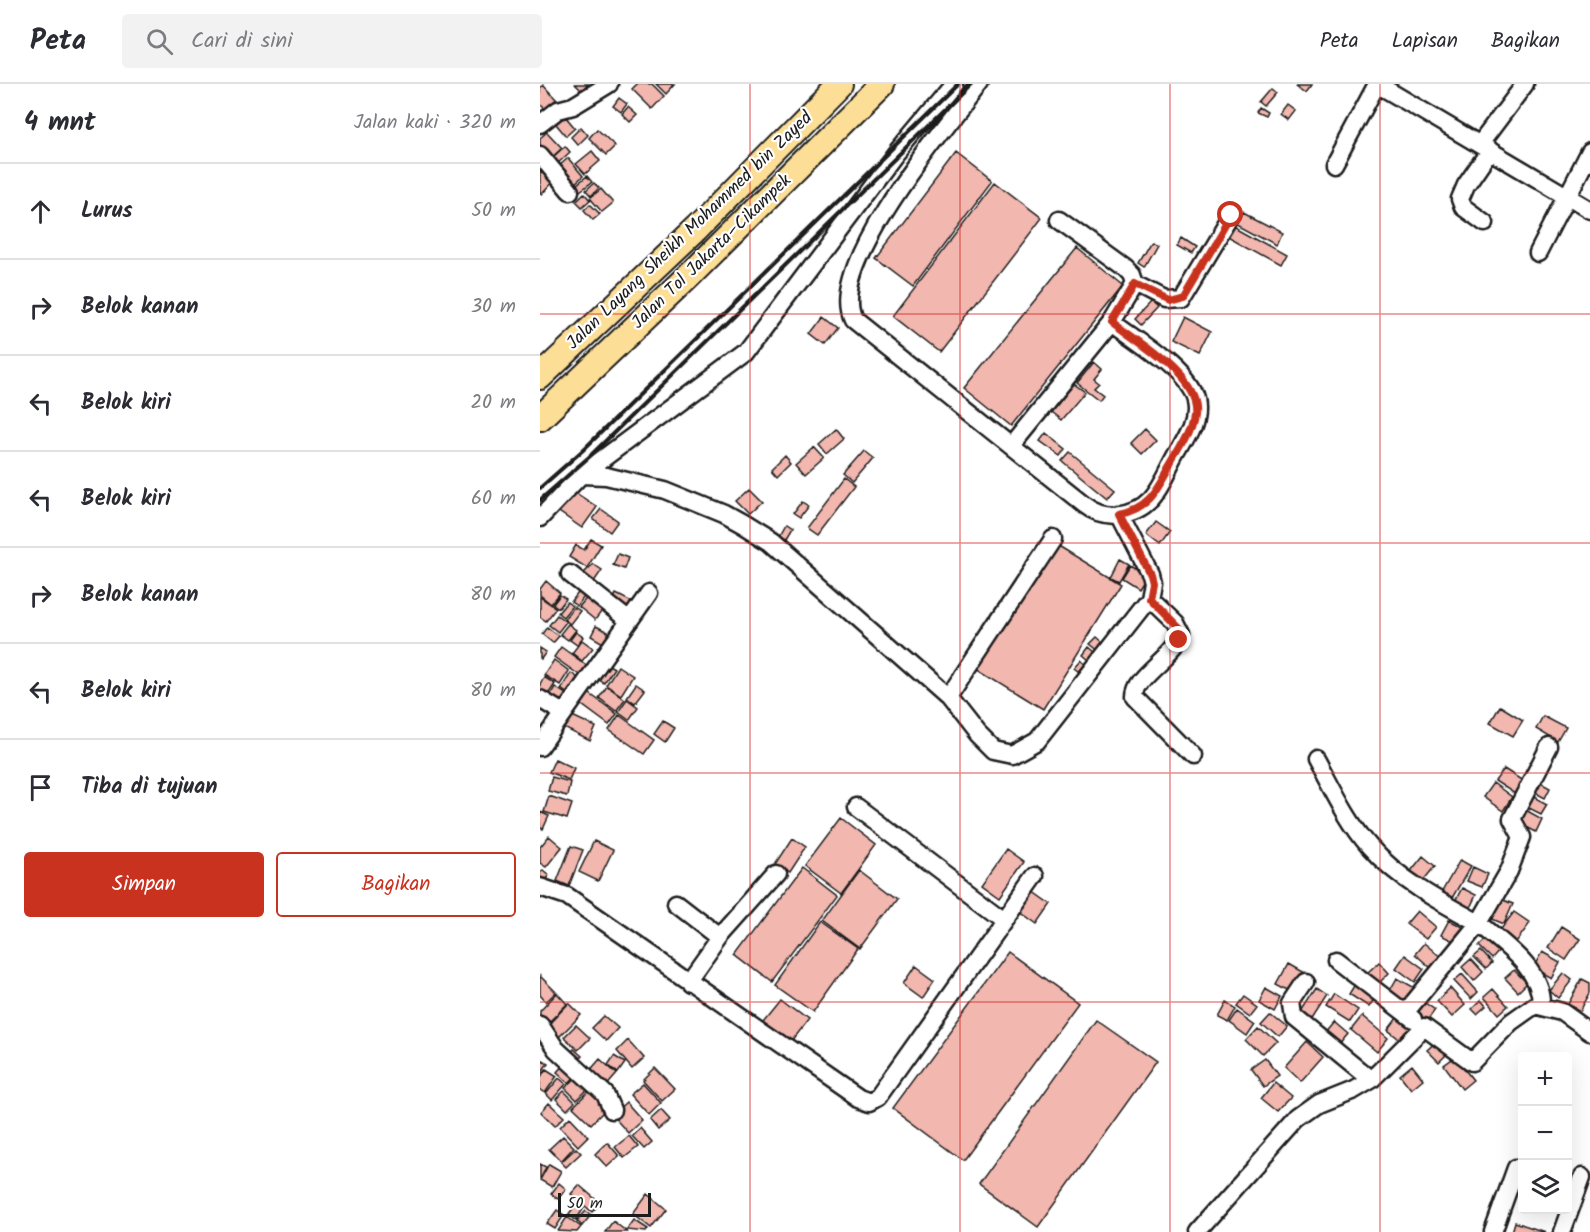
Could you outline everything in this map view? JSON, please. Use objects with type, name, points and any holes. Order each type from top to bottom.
[{"type":"highway","points":[[540,358],[826,84]]},
{"type":"highway","name":"Jalan Layang Sheikh Mohammed bin Zayed","points":[[540,377],[695,230],[839,84]]},
{"type":"highway","name":"Jalan Layang Sheikh Mohammed bin Zayed","points":[[540,397],[705,239],[860,84]]},
{"type":"highway","name":"Jalan Tol Jakarta–Cikampek","points":[[540,418],[696,269],[882,84]]},
{"type":"street","points":[[540,124],[558,110],[573,106],[609,84]]},
{"type":"street","points":[[540,518],[581,475],[746,352],[896,153],[954,84]]},
{"type":"street","points":[[979,84],[908,173],[862,253],[854,272],[848,309],[853,320],[1091,510],[1102,515],[1119,514],[1137,509],[1153,497],[1189,433],[1196,405],[1192,391],[1179,374],[1112,322]]},
{"type":"street","points":[[1334,164],[1377,84],[1590,210]]},
{"type":"street","points":[[1485,223],[1463,207],[1460,199],[1484,147],[1525,84]]},
{"type":"street","points":[[1538,253],[1590,152]]},
{"type":"street","points":[[540,155],[570,190]]},
{"type":"street","points":[[1059,220],[1125,268],[1132,275],[1135,284],[1168,300],[1181,298],[1231,215]]},
{"type":"street","points":[[1011,446],[1112,322],[1135,284]]},
{"type":"street","points":[[581,475],[606,476],[666,490],[724,514],[771,542],[948,698],[977,735],[993,751],[1008,755],[1023,751],[1037,741],[1149,598],[1152,582],[1150,574],[1119,514]]},
{"type":"street","points":[[948,698],[1053,539]]},
{"type":"street","points":[[570,574],[628,620]]},
{"type":"street","points":[[540,747],[649,593]]},
{"type":"street","points":[[1149,598],[1175,623],[1181,635],[1173,650],[1137,686],[1135,697],[1192,756]]},
{"type":"street","points":[[540,699],[562,713]]},
{"type":"street","points":[[1405,1013],[1479,923],[1514,859],[1522,837],[1512,819],[1549,747]]},
{"type":"street","points":[[1316,759],[1338,799],[1371,848],[1420,890],[1479,923],[1519,958],[1541,991],[1541,1004]]},
{"type":"street","points":[[856,807],[1004,919]]},
{"type":"street","points":[[688,982],[720,937],[776,874]]},
{"type":"street","points":[[540,887],[567,896],[858,1098],[871,1102],[878,1097],[1035,876]]},
{"type":"street","points":[[676,903],[720,937]]},
{"type":"street","points":[[1336,960],[1472,1062],[1521,1013],[1541,1004],[1568,1015],[1590,1032]]},
{"type":"street","points":[[1306,982],[1293,1000],[1291,1009],[1294,1017],[1371,1080]]},
{"type":"street","points":[[540,1024],[556,1049],[605,1094],[612,1110]]},
{"type":"street","points":[[1197,1232],[1307,1111],[1371,1080],[1424,1027]]},
{"type":"street","points":[[1492,1232],[1516,1168]]},
{"type":"street","points":[[1562,1232],[1582,1177]]},
{"type":"building","points":[[575,84],[588,84],[581,90]]},
{"type":"building","points":[[637,84],[652,84],[664,96],[652,109],[632,89]]},
{"type":"building","points":[[656,84],[675,84],[666,94]]},
{"type":"building","points":[[1297,84],[1312,84],[1307,91]]},
{"type":"building","points":[[543,85],[556,99],[546,110],[540,104],[540,88]]},
{"type":"building","points":[[1273,88],[1278,92],[1266,106],[1261,102]]},
{"type":"building","points":[[619,98],[627,104],[621,112],[613,106]]},
{"type":"building","points":[[1288,105],[1296,111],[1289,120],[1281,114]]},
{"type":"building","points":[[628,107],[637,115],[630,122],[622,114]]},
{"type":"building","points":[[1261,108],[1269,113],[1267,117],[1258,113]]},
{"type":"building","points":[[565,116],[575,128],[566,136],[556,124]]},
{"type":"building","points":[[581,127],[588,135],[578,145],[571,137]]},
{"type":"building","points":[[597,129],[615,146],[606,155],[589,138]]},
{"type":"building","points":[[547,132],[562,148],[549,160],[540,150],[540,138]]},
{"type":"building","points":[[565,146],[570,152],[556,165],[551,159]]},
{"type":"building","points":[[592,151],[600,161],[585,174],[576,164]]},
{"type":"building","points":[[956,153],[992,181],[913,286],[876,258]]},
{"type":"building","points":[[568,158],[583,176],[573,185],[557,168]]},
{"type":"building","points":[[540,166],[555,180],[542,194],[540,193]]},
{"type":"building","points":[[587,176],[592,182],[580,191],[576,185]]},
{"type":"building","points":[[995,182],[1042,218],[939,352],[893,316]]},
{"type":"building","points":[[594,183],[599,188],[591,196],[586,190]]},
{"type":"building","points":[[601,189],[613,203],[602,212],[590,198]]},
{"type":"building","points":[[584,193],[590,200],[582,207],[576,201]]},
{"type":"building","points":[[590,204],[600,214],[593,220],[584,210]]},
{"type":"building","points":[[1244,212],[1282,232],[1277,244],[1238,223]]},
{"type":"building","points":[[1229,222],[1287,254],[1281,265],[1223,233]]},
{"type":"building","points":[[1181,238],[1195,247],[1191,253],[1177,245]]},
{"type":"building","points":[[1151,241],[1157,244],[1144,267],[1138,263]]},
{"type":"building","points":[[1077,248],[1123,286],[1011,426],[964,388]]},
{"type":"building","points":[[1151,302],[1157,308],[1141,325],[1135,319]]},
{"type":"building","points":[[824,317],[838,328],[825,345],[811,334]]},
{"type":"building","points":[[1183,317],[1212,332],[1200,356],[1171,342]]},
{"type":"building","points":[[1094,362],[1102,369],[1094,379],[1099,383],[1094,388],[1103,395],[1099,400],[1077,383]]},
{"type":"building","points":[[1074,384],[1085,392],[1061,420],[1051,412]]},
{"type":"building","points":[[836,429],[844,439],[827,454],[819,444]]},
{"type":"building","points":[[1145,429],[1156,440],[1142,454],[1131,443]]},
{"type":"building","points":[[1046,433],[1066,449],[1061,456],[1040,441]]},
{"type":"building","points":[[814,447],[824,458],[806,474],[796,463]]},
{"type":"building","points":[[864,451],[873,458],[852,483],[843,475]]},
{"type":"building","points":[[1070,452],[1115,489],[1107,498],[1062,461]]},
{"type":"building","points":[[785,455],[791,462],[778,475],[772,468]]},
{"type":"building","points":[[844,479],[854,487],[817,535],[807,528]]},
{"type":"building","points":[[749,488],[762,501],[748,514],[735,501]]},
{"type":"building","points":[[573,491],[597,507],[582,528],[559,512]]},
{"type":"building","points":[[803,501],[809,505],[799,518],[793,514]]},
{"type":"building","points":[[601,509],[618,521],[610,532],[593,519]]},
{"type":"building","points":[[1156,522],[1170,532],[1160,546],[1146,535]]},
{"type":"building","points":[[784,526],[790,530],[784,540],[778,537]]},
{"type":"building","points":[[591,539],[601,545],[587,568],[569,557],[576,545],[584,550]]},
{"type":"building","points":[[1052,542],[1121,584],[1043,709],[975,667]]},
{"type":"building","points":[[618,554],[628,558],[624,569],[613,565]]},
{"type":"building","points":[[1120,559],[1129,564],[1119,581],[1111,577]]},
{"type":"building","points":[[593,564],[602,570],[591,586],[579,578]]},
{"type":"building","points":[[1130,565],[1146,575],[1138,588],[1122,578]]},
{"type":"building","points":[[546,581],[560,593],[551,604],[540,595],[540,589]]},
{"type":"building","points":[[581,589],[587,593],[577,606],[571,602]]},
{"type":"building","points":[[616,594],[632,602],[627,612],[611,605]]},
{"type":"building","points":[[560,595],[566,599],[559,608],[553,604]]},
{"type":"building","points":[[589,595],[605,607],[595,620],[579,607]]},
{"type":"building","points":[[540,597],[556,608],[546,621],[540,617]]},
{"type":"building","points":[[567,602],[572,606],[563,617],[558,613]]},
{"type":"building","points":[[574,607],[580,611],[570,624],[564,619]]},
{"type":"building","points":[[557,615],[566,622],[558,632],[549,625]]},
{"type":"building","points":[[568,624],[576,630],[568,640],[560,634]]},
{"type":"building","points":[[596,626],[614,635],[608,646],[591,636]]},
{"type":"building","points":[[547,627],[559,636],[553,643],[542,634]]},
{"type":"building","points":[[576,632],[583,637],[577,645],[570,640]]},
{"type":"building","points":[[1097,637],[1105,644],[1099,651],[1090,644]]},
{"type":"building","points":[[582,640],[593,648],[582,661],[572,653]]},
{"type":"building","points":[[561,647],[589,667],[582,677],[554,657]]},
{"type":"building","points":[[1089,647],[1095,652],[1089,660],[1083,655]]},
{"type":"building","points":[[540,648],[546,652],[541,659],[540,658]]},
{"type":"building","points":[[554,660],[569,671],[560,685],[544,675]]},
{"type":"building","points":[[1081,660],[1085,664],[1079,672],[1074,668]]},
{"type":"building","points":[[604,662],[614,668],[604,683],[594,677]]},
{"type":"building","points":[[618,666],[633,676],[621,695],[606,685]]},
{"type":"building","points":[[571,673],[581,680],[571,696],[561,689]]},
{"type":"building","points":[[544,677],[555,684],[546,698],[540,694],[540,684]]},
{"type":"building","points":[[636,684],[645,690],[635,703],[627,697]]},
{"type":"building","points":[[607,686],[625,699],[616,711],[599,698]]},
{"type":"building","points":[[555,687],[570,697],[561,710],[547,701]]},
{"type":"building","points":[[586,691],[617,714],[609,725],[578,702]]},
{"type":"building","points":[[627,699],[638,707],[629,720],[618,712]]},
{"type":"building","points":[[1500,706],[1523,720],[1513,736],[1490,723]]},
{"type":"building","points":[[568,714],[596,727],[590,741],[562,727]]},
{"type":"building","points":[[619,715],[654,740],[644,754],[609,730]]},
{"type":"building","points":[[1543,716],[1566,728],[1558,742],[1536,729]]},
{"type":"building","points":[[663,721],[674,728],[665,742],[654,734]]},
{"type":"building","points":[[555,759],[574,768],[569,780],[549,772]]},
{"type":"building","points":[[1504,769],[1523,781],[1515,794],[1495,781]]},
{"type":"building","points":[[552,777],[570,782],[567,796],[548,791]]},
{"type":"building","points":[[1535,780],[1550,788],[1545,798],[1530,790]]},
{"type":"building","points":[[1493,783],[1512,797],[1503,811],[1483,797]]},
{"type":"building","points":[[1528,794],[1547,804],[1541,814],[1523,805]]},
{"type":"building","points":[[549,796],[572,804],[567,819],[544,812]]},
{"type":"building","points":[[1522,808],[1542,819],[1536,832],[1515,821]]},
{"type":"building","points":[[540,812],[549,816],[543,829],[540,828]]},
{"type":"building","points":[[841,818],[876,845],[841,893],[805,866]]},
{"type":"building","points":[[549,836],[562,847],[546,867],[540,863],[540,847]]},
{"type":"building","points":[[792,838],[805,847],[788,873],[775,864]]},
{"type":"building","points":[[594,841],[613,850],[598,881],[579,872]]},
{"type":"building","points":[[571,846],[583,850],[569,886],[557,881]]},
{"type":"building","points":[[1006,849],[1024,862],[1000,896],[982,883]]},
{"type":"building","points":[[1423,856],[1435,866],[1423,881],[1411,871]]},
{"type":"building","points":[[1460,860],[1471,866],[1449,903],[1439,897]]},
{"type":"building","points":[[1473,867],[1488,874],[1482,887],[1467,881]]},
{"type":"building","points":[[802,868],[837,895],[772,982],[737,955]]},
{"type":"building","points":[[543,870],[549,875],[541,885],[540,873]]},
{"type":"building","points":[[859,870],[897,899],[860,949],[822,921]]},
{"type":"building","points":[[1462,888],[1476,895],[1468,912],[1453,905]]},
{"type":"building","points":[[1030,889],[1051,904],[1037,924],[1015,908]]},
{"type":"building","points":[[1498,898],[1513,904],[1504,924],[1490,918]]},
{"type":"building","points":[[1417,911],[1436,927],[1426,939],[1406,924]]},
{"type":"building","points":[[1514,912],[1530,923],[1514,945],[1498,933]]},
{"type":"building","points":[[1449,920],[1467,929],[1459,944],[1441,935]]},
{"type":"building","points":[[820,922],[858,949],[813,1012],[775,985]]},
{"type":"building","points":[[1561,927],[1580,939],[1566,960],[1548,948]]},
{"type":"building","points":[[1486,939],[1499,951],[1492,959],[1479,946]]},
{"type":"building","points":[[1424,943],[1442,958],[1432,969],[1415,954]]},
{"type":"building","points":[[1481,951],[1492,963],[1486,969],[1474,957]]},
{"type":"building","points":[[1008,952],[1078,1003],[963,1160],[893,1108]]},
{"type":"building","points":[[1542,952],[1560,962],[1551,978],[1533,968]]},
{"type":"building","points":[[1405,955],[1424,969],[1415,982],[1396,968]]},
{"type":"building","points":[[1471,959],[1483,972],[1474,981],[1462,967]]},
{"type":"building","points":[[1379,962],[1389,973],[1378,984],[1367,973]]},
{"type":"building","points":[[1289,964],[1305,973],[1295,993],[1278,984]]},
{"type":"building","points":[[916,965],[935,979],[923,997],[904,983]]},
{"type":"building","points":[[1514,970],[1527,983],[1518,992],[1505,978]]},
{"type":"building","points":[[1563,973],[1572,980],[1558,998],[1549,990]]},
{"type":"building","points":[[1462,974],[1478,992],[1471,999],[1454,981]]},
{"type":"building","points":[[540,976],[556,992],[546,1002],[540,995]]},
{"type":"building","points":[[1397,978],[1415,988],[1407,1005],[1388,994]]},
{"type":"building","points":[[1582,979],[1590,983],[1590,993],[1580,1011],[1568,1004]]},
{"type":"building","points":[[1357,981],[1378,993],[1369,1007],[1349,994]]},
{"type":"building","points":[[1266,987],[1282,996],[1275,1009],[1259,1000]]},
{"type":"building","points":[[1450,988],[1465,1005],[1452,1017],[1437,1001]]},
{"type":"building","points":[[1317,989],[1327,996],[1309,1024],[1299,1017]]},
{"type":"building","points":[[1493,989],[1508,1006],[1499,1014],[1484,997]]},
{"type":"building","points":[[557,993],[567,1004],[547,1024],[540,1017],[540,1011]]},
{"type":"building","points":[[1243,994],[1257,1004],[1250,1013],[1236,1003]]},
{"type":"building","points":[[1334,994],[1358,1010],[1350,1022],[1326,1007]]},
{"type":"building","points":[[780,999],[807,1020],[787,1046],[759,1025]]},
{"type":"building","points":[[1225,1000],[1235,1006],[1227,1020],[1217,1015]]},
{"type":"building","points":[[1481,1000],[1486,1006],[1477,1014],[1472,1009]]},
{"type":"building","points":[[1424,1002],[1435,1010],[1427,1021],[1416,1014]]},
{"type":"building","points":[[569,1003],[581,1015],[558,1038],[546,1027]]},
{"type":"building","points":[[1237,1008],[1255,1021],[1247,1033],[1229,1020]]},
{"type":"building","points":[[1270,1012],[1287,1026],[1278,1037],[1261,1022]]},
{"type":"building","points":[[1400,1014],[1415,1026],[1403,1042],[1388,1030]]},
{"type":"building","points":[[604,1016],[618,1028],[606,1041],[592,1028]]},
{"type":"building","points":[[1362,1016],[1388,1038],[1377,1052],[1351,1030]]},
{"type":"building","points":[[1096,1020],[1156,1062],[1038,1227],[979,1184]]},
{"type":"building","points":[[1334,1022],[1348,1034],[1338,1046],[1324,1034]]},
{"type":"building","points":[[576,1025],[590,1038],[578,1050],[564,1037]]},
{"type":"building","points":[[1258,1026],[1276,1043],[1263,1056],[1246,1039]]},
{"type":"building","points":[[628,1040],[644,1058],[632,1069],[617,1051]]},
{"type":"building","points":[[1438,1040],[1449,1052],[1439,1062],[1427,1050]]},
{"type":"building","points":[[1307,1042],[1323,1057],[1300,1083],[1284,1068]]},
{"type":"building","points":[[574,1049],[582,1056],[575,1063],[567,1056]]},
{"type":"building","points":[[614,1056],[625,1063],[618,1073],[608,1065]]},
{"type":"building","points":[[1455,1057],[1473,1080],[1462,1089],[1444,1065]]},
{"type":"building","points":[[540,1059],[548,1063],[540,1074]]},
{"type":"building","points":[[600,1059],[617,1074],[604,1089],[587,1074]]},
{"type":"building","points":[[1265,1060],[1277,1076],[1263,1086],[1251,1070]]},
{"type":"building","points":[[564,1064],[576,1075],[569,1083],[557,1072]]},
{"type":"building","points":[[1412,1065],[1423,1079],[1411,1089],[1400,1075]]},
{"type":"building","points":[[655,1068],[675,1089],[662,1101],[643,1080]]},
{"type":"building","points":[[546,1069],[557,1076],[545,1093],[540,1090],[540,1078]]},
{"type":"building","points":[[577,1077],[589,1088],[577,1100],[565,1088]]},
{"type":"building","points":[[559,1078],[566,1084],[552,1100],[546,1094]]},
{"type":"building","points":[[643,1083],[661,1103],[649,1115],[630,1094]]},
{"type":"building","points":[[1273,1083],[1291,1098],[1278,1112],[1261,1098]]},
{"type":"building","points":[[590,1090],[607,1108],[591,1124],[573,1107]]},
{"type":"building","points":[[564,1091],[575,1102],[567,1110],[556,1099]]},
{"type":"building","points":[[626,1102],[642,1120],[628,1133],[612,1115]]},
{"type":"building","points":[[549,1103],[564,1117],[555,1126],[541,1112]]},
{"type":"building","points":[[661,1110],[670,1120],[658,1130],[650,1120]]},
{"type":"building","points":[[570,1117],[588,1136],[578,1146],[560,1127]]},
{"type":"building","points":[[640,1128],[652,1142],[644,1149],[632,1136]]},
{"type":"building","points":[[563,1136],[574,1147],[561,1161],[549,1149]]},
{"type":"building","points":[[629,1136],[638,1147],[624,1158],[615,1147]]},
{"type":"building","points":[[607,1142],[619,1156],[607,1167],[595,1154]]},
{"type":"building","points":[[576,1148],[581,1153],[566,1167],[561,1162]]},
{"type":"building","points":[[540,1164],[546,1167],[541,1178],[540,1178]]},
{"type":"building","points":[[549,1164],[561,1171],[552,1187],[540,1180]]},
{"type":"building","points":[[559,1183],[566,1189],[558,1199],[551,1194]]},
{"type":"building","points":[[579,1185],[600,1203],[592,1212],[571,1194]]},
{"type":"building","points":[[648,1194],[666,1209],[651,1228],[633,1214]]},
{"type":"building","points":[[577,1203],[584,1208],[576,1220],[568,1215]]},
{"type":"building","points":[[557,1210],[564,1215],[555,1229],[547,1224]]},
{"type":"building","points":[[586,1211],[591,1215],[582,1226],[577,1221]]},
{"type":"building","points":[[567,1217],[581,1227],[577,1232],[558,1231]]},
{"type":"building","points":[[634,1220],[648,1229],[646,1232],[627,1230]]},
{"type":"building","points":[[613,1221],[627,1232],[605,1232]]},
{"type":"building","points":[[1515,1222],[1545,1232],[1512,1232]]},
{"type":"railway","points":[[540,488],[583,450],[958,84]]},
{"type":"railway","points":[[540,500],[589,457],[971,84]]},
{"type":"route","points":[[1179,640],[1181,633],[1175,623],[1149,598],[1152,582],[1150,574],[1119,514],[1137,509],[1153,497],[1189,433],[1194,421],[1195,400],[1192,391],[1179,374],[1112,322],[1132,293],[1135,284],[1168,300],[1181,298],[1231,215]]}]
